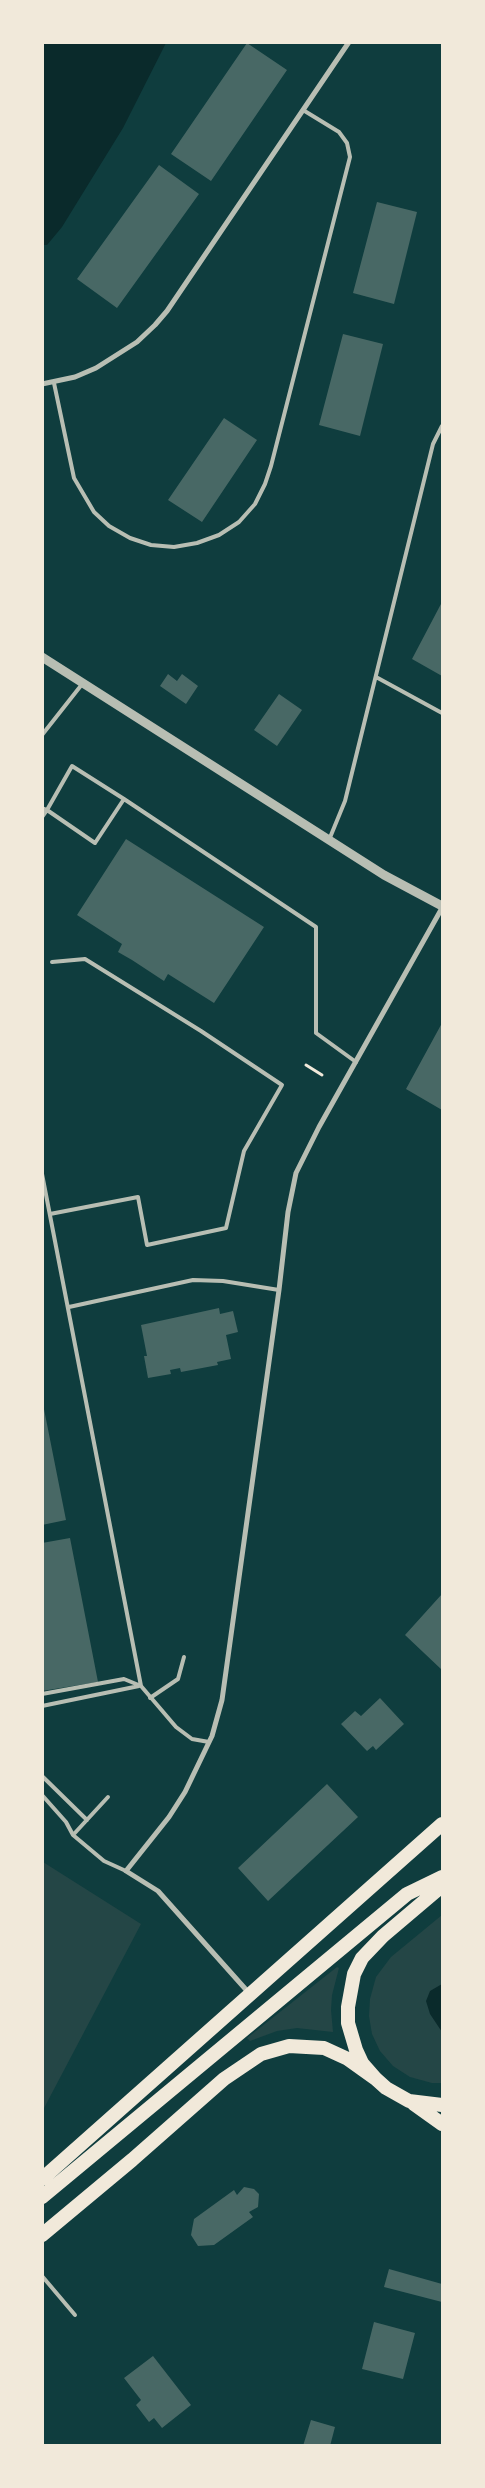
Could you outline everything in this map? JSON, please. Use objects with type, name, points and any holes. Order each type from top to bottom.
[{"type":"highway","points":[[42,2179],[251,1996],[442,1824]]},
{"type":"highway","points":[[42,2196],[407,1894],[442,1877]]},
{"type":"highway","points":[[376,2079],[359,2056],[348,2023],[348,2007],[354,1974],[362,1958],[372,1947],[442,1886]]},
{"type":"highway","points":[[42,2235],[132,2160],[224,2079],[261,2054],[288,2046],[324,2048],[348,2058],[386,2088],[409,2101],[442,2124]]},
{"type":"highway","points":[[409,2101],[442,2105]]},
{"type":"street","points":[[42,384],[75,378],[110,360],[137,342],[155,325],[167,311],[349,42]]},
{"type":"street","points":[[42,657],[384,875],[442,907],[296,1173],[288,1212],[280,1290],[222,1700],[209,1742],[185,1792],[169,1817],[126,1871],[158,1891],[251,1996]]},
{"type":"lane","points":[[54,383],[74,478],[94,512],[109,526],[130,538],[151,545],[174,547],[197,543],[219,535],[239,522],[254,504],[265,484],[271,466],[350,157],[347,143],[339,132],[304,110]]},
{"type":"lane","points":[[329,840],[345,801],[433,444],[442,426]]},
{"type":"lane","points":[[376,677],[442,713]]},
{"type":"lane","points":[[42,735],[83,683]]},
{"type":"lane","points":[[42,817],[72,766],[316,928],[316,1033],[356,1062]]},
{"type":"lane","points":[[45,809],[95,843],[124,799]]},
{"type":"lane","points":[[50,1214],[138,1197],[147,1245],[226,1228],[244,1151],[282,1085],[201,1031],[85,959],[52,962]]},
{"type":"lane","points":[[42,1174],[141,1686],[176,1727],[192,1738],[209,1742]]},
{"type":"lane","points":[[69,1306],[193,1280],[223,1281],[280,1290]]},
{"type":"lane","points":[[150,1698],[178,1679],[184,1657]]},
{"type":"lane","points":[[42,1694],[124,1679],[141,1686]]},
{"type":"lane","points":[[42,1706],[141,1686]]},
{"type":"lane","points":[[42,1776],[87,1820]]},
{"type":"lane","points":[[42,1795],[66,1822],[73,1835],[104,1861],[126,1871]]},
{"type":"lane","points":[[73,1835],[108,1797]]},
{"type":"lane","points":[[42,2276],[74,2315]]},
{"type":"path","points":[[306,1065],[322,1075]]},
{"type":"shaded area","points":[[43,42],[166,43],[123,128],[62,227],[47,245],[43,245]]},
{"type":"shaded area","points":[[43,1862],[141,1924],[43,2110]]},
{"type":"shaded area","points":[[442,1915],[442,2083],[432,2083],[410,2077],[393,2066],[380,2051],[372,2034],[369,2016],[370,1999],[376,1977],[391,1957]]},
{"type":"shaded area","points":[[337,1967],[339,1968],[332,1995],[331,2010],[333,2032],[297,2028],[277,2031],[250,2041],[247,2038]]},
{"type":"shaded area","points":[[442,1984],[442,2032],[430,2014],[426,2001],[430,1991]]},
{"type":"building","points":[[247,43],[287,70],[211,181],[171,154]]},
{"type":"building","points":[[159,165],[199,194],[117,308],[77,279]]},
{"type":"building","points":[[377,202],[417,212],[394,304],[353,293]]},
{"type":"building","points":[[343,334],[383,344],[360,436],[319,425]]},
{"type":"building","points":[[224,418],[257,440],[202,522],[168,500]]},
{"type":"building","points":[[442,602],[442,676],[412,659]]},
{"type":"building","points":[[168,674],[177,681],[182,674],[198,686],[186,704],[160,686]]},
{"type":"building","points":[[279,694],[302,710],[277,746],[254,730]]},
{"type":"building","points":[[126,839],[264,927],[214,1003],[168,974],[164,981],[118,952],[122,944],[77,915]]},
{"type":"building","points":[[442,1023],[442,1110],[406,1089]]},
{"type":"building","points":[[219,1308],[220,1314],[233,1311],[238,1332],[226,1335],[231,1359],[217,1362],[218,1365],[181,1372],[180,1368],[170,1370],[171,1374],[148,1378],[144,1356],[147,1356],[141,1325]]},
{"type":"building","points":[[42,1399],[66,1520],[42,1525]]},
{"type":"building","points":[[70,1538],[98,1682],[42,1691],[42,1543]]},
{"type":"building","points":[[442,1594],[442,1670],[405,1635]]},
{"type":"building","points":[[380,1698],[404,1724],[376,1750],[373,1746],[367,1751],[341,1724],[355,1711],[361,1716]]},
{"type":"building","points":[[327,1784],[358,1817],[268,1901],[238,1868]]},
{"type":"building","points":[[244,2187],[254,2189],[259,2194],[258,2207],[249,2212],[253,2217],[214,2245],[198,2246],[191,2235],[194,2219],[234,2190],[237,2195]]},
{"type":"building","points":[[389,2269],[442,2284],[442,2302],[384,2287]]},
{"type":"building","points":[[374,2322],[415,2333],[403,2379],[362,2369]]},
{"type":"building","points":[[153,2356],[191,2405],[162,2428],[154,2418],[149,2422],[136,2405],[141,2400],[124,2378]]},
{"type":"building","points":[[311,2420],[335,2427],[330,2446],[303,2446]]}]
